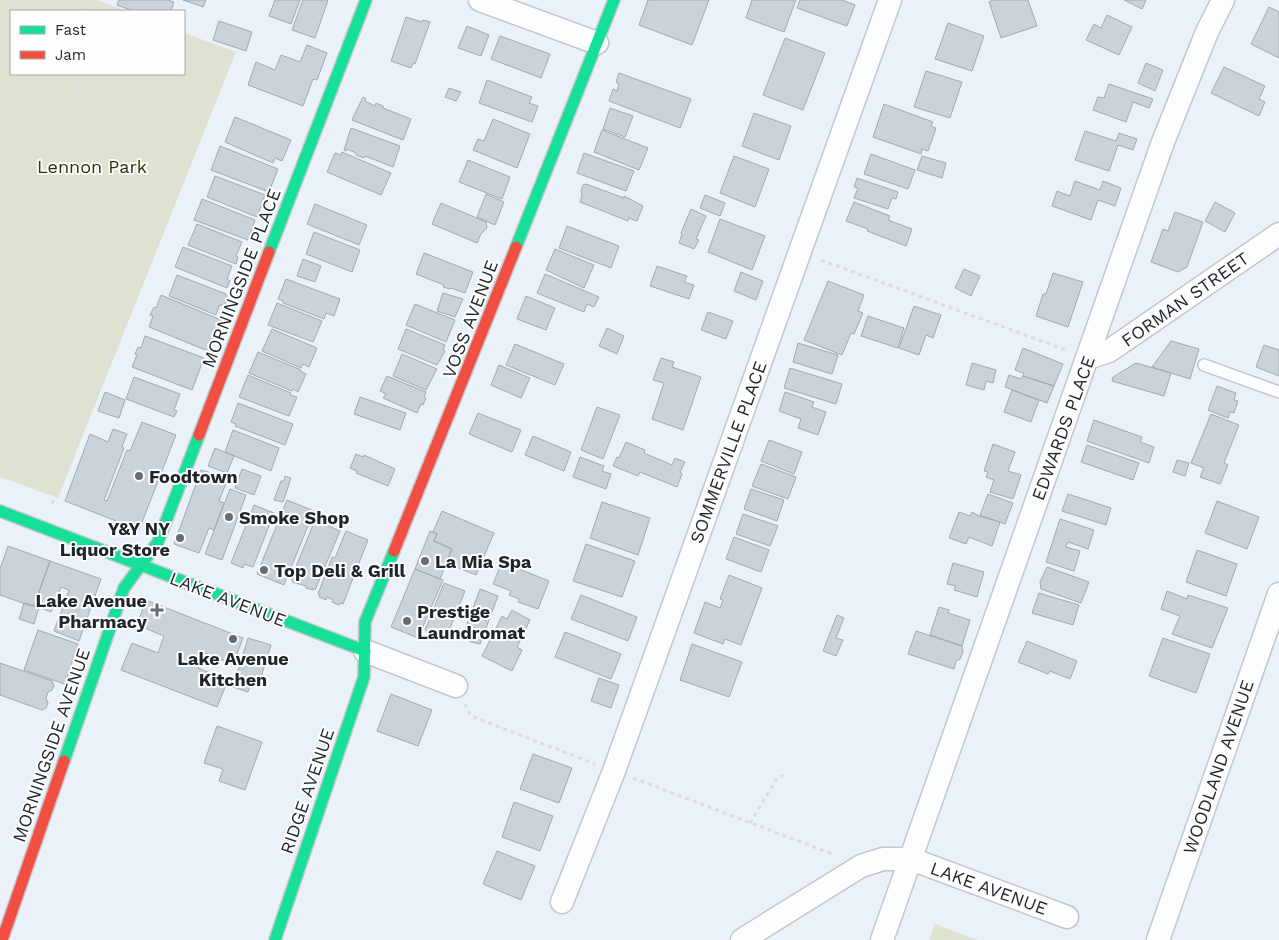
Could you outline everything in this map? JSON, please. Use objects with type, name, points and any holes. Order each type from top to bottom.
[{"type":"street","name":"MORNINGSIDE PLACE","points":[[141,566],[158,542],[366,0]]},
{"type":"street","points":[[480,0],[597,43]]},
{"type":"street","name":"VOSS AVENUE","points":[[365,651],[366,622],[614,0]]},
{"type":"street","name":"SOMMERVILLE PLACE","points":[[562,902],[614,771],[890,0]]},
{"type":"street","name":"EDWARDS PLACE","points":[[882,940],[1163,142],[1207,32],[1223,0]]},
{"type":"street","name":"FORMAN STREET","points":[[1088,358],[1109,352],[1279,234]]},
{"type":"street","name":"LAKE AVENUE","points":[[0,511],[456,686]]},
{"type":"street","name":"MORNINGSIDE AVENUE","points":[[2,940],[124,588],[141,566]]},
{"type":"street","name":"WOODLAND AVENUE","points":[[1158,940],[1279,594]]},
{"type":"street","name":"RIDGE AVENUE","points":[[275,940],[364,677],[365,651]]},
{"type":"street","points":[[742,940],[861,866],[883,859],[911,859]]},
{"type":"street","name":"LAKE AVENUE","points":[[911,859],[1067,917]]},
{"type":"lane","points":[[1204,365],[1279,392]]},
{"type":"path","points":[[60,75],[76,80]]},
{"type":"path","points":[[42,527],[123,326],[125,316],[122,289],[116,274],[97,260],[86,241],[88,223],[76,75]]},
{"type":"path","points":[[0,216],[86,241]]},
{"type":"path","points":[[800,252],[1088,358]]},
{"type":"path","points":[[470,716],[600,766]]},
{"type":"path","points":[[750,823],[776,780],[783,775]]},
{"type":"path","points":[[630,777],[840,857]]},
{"type":"green space","name":"Lennon Park","points":[[0,0],[96,0],[123,10],[10,10],[10,75],[185,75],[185,33],[236,52],[58,498],[0,477]]},
{"type":"green space","points":[[935,924],[978,940],[929,940]]},
{"type":"building","points":[[119,0],[168,0],[174,2],[171,10],[130,10],[117,5]]},
{"type":"building","points":[[183,0],[206,0],[203,7]]},
{"type":"building","points":[[275,0],[300,0],[291,24],[269,16]]},
{"type":"building","points":[[303,0],[328,0],[315,38],[292,30]]},
{"type":"building","points":[[648,0],[709,0],[692,45],[639,25]]},
{"type":"building","points":[[752,0],[796,0],[784,32],[746,18]]},
{"type":"building","points":[[800,0],[842,0],[855,5],[847,26],[797,8]]},
{"type":"building","points":[[993,0],[1028,0],[1037,26],[1001,38],[989,2]]},
{"type":"building","points":[[1124,0],[1146,0],[1142,9]]},
{"type":"building","points":[[1269,7],[1279,12],[1279,58],[1251,44]]},
{"type":"building","points":[[1107,15],[1132,27],[1119,55],[1086,40],[1094,24],[1101,28]]},
{"type":"building","points":[[406,17],[422,22],[423,20],[430,22],[415,64],[413,63],[411,68],[391,61]]},
{"type":"building","points":[[219,21],[252,32],[246,51],[213,40]]},
{"type":"building","points":[[948,23],[984,36],[972,71],[935,59]]},
{"type":"building","points":[[467,26],[489,35],[481,56],[458,48]]},
{"type":"building","points":[[500,36],[550,54],[541,78],[491,59]]},
{"type":"building","points":[[785,38],[825,53],[803,110],[763,95]]},
{"type":"building","points":[[307,45],[327,53],[317,80],[313,79],[303,106],[248,85],[256,62],[275,70],[281,55],[300,62]]},
{"type":"building","points":[[1146,63],[1163,70],[1155,91],[1138,83]]},
{"type":"building","points":[[1224,67],[1265,86],[1259,99],[1265,102],[1259,116],[1211,93]]},
{"type":"building","points":[[926,71],[962,82],[950,118],[914,107]]},
{"type":"building","points":[[619,73],[691,99],[680,128],[609,101],[613,89],[617,91],[619,84],[616,82]]},
{"type":"building","points":[[487,80],[532,97],[529,103],[538,106],[532,122],[479,103]]},
{"type":"building","points":[[1109,84],[1153,99],[1149,108],[1133,102],[1126,122],[1093,110],[1098,97],[1104,98]]},
{"type":"building","points":[[449,88],[461,92],[456,101],[445,97]]},
{"type":"building","points":[[363,97],[366,99],[365,101],[375,106],[376,103],[383,106],[383,108],[411,119],[403,140],[352,120]]},
{"type":"building","points":[[884,104],[933,122],[931,126],[936,128],[928,151],[922,149],[921,154],[873,137]]},
{"type":"building","points":[[610,108],[633,116],[625,137],[603,129]]},
{"type":"building","points":[[754,113],[791,126],[779,160],[742,146]]},
{"type":"building","points":[[235,117],[291,140],[282,161],[275,158],[273,163],[225,142]]},
{"type":"building","points":[[493,119],[530,134],[517,168],[473,150],[478,139],[484,141]]},
{"type":"building","points":[[351,128],[400,146],[393,167],[365,156],[364,158],[356,155],[356,153],[347,149],[346,151],[344,150]]},
{"type":"building","points":[[602,130],[648,148],[639,170],[594,152]]},
{"type":"building","points":[[1085,131],[1116,141],[1119,133],[1137,139],[1133,150],[1118,145],[1109,171],[1075,160]]},
{"type":"building","points":[[220,146],[278,169],[269,192],[211,170]]},
{"type":"building","points":[[342,152],[391,173],[381,195],[327,172],[335,153],[341,155]]},
{"type":"building","points":[[584,153],[634,171],[626,191],[577,173]]},
{"type":"building","points":[[871,154],[915,170],[908,189],[864,174]]},
{"type":"building","points":[[734,156],[769,169],[755,207],[720,193]]},
{"type":"building","points":[[922,156],[946,163],[942,178],[917,170]]},
{"type":"building","points":[[468,160],[510,177],[502,199],[459,182]]},
{"type":"building","points":[[215,176],[265,195],[257,217],[207,197]]},
{"type":"building","points":[[857,178],[898,192],[896,199],[892,198],[888,209],[854,198],[858,188],[854,187]]},
{"type":"building","points":[[1075,181],[1100,190],[1103,181],[1121,188],[1115,206],[1098,200],[1091,220],[1052,206],[1057,191],[1070,196]]},
{"type":"building","points":[[586,184],[624,198],[624,196],[643,206],[637,221],[629,218],[628,221],[580,202],[583,185]]},
{"type":"building","points":[[486,194],[504,202],[495,225],[477,217]]},
{"type":"building","points":[[705,195],[725,203],[720,216],[700,208]]},
{"type":"building","points":[[202,199],[255,220],[248,240],[194,220]]},
{"type":"building","points":[[854,202],[890,216],[888,220],[912,229],[906,246],[846,221]]},
{"type":"building","points":[[1215,202],[1235,213],[1225,232],[1205,221]]},
{"type":"building","points":[[441,203],[486,222],[487,228],[481,234],[477,243],[432,224]]},
{"type":"building","points":[[315,204],[367,225],[359,245],[307,224]]},
{"type":"building","points":[[691,209],[706,216],[696,239],[699,240],[694,249],[679,243]]},
{"type":"building","points":[[1175,212],[1203,222],[1187,267],[1178,272],[1151,262],[1163,229],[1168,231]]},
{"type":"building","points":[[720,219],[765,236],[752,270],[708,252]]},
{"type":"building","points":[[197,224],[242,242],[236,256],[238,257],[236,264],[188,245]]},
{"type":"building","points":[[567,226],[619,246],[611,268],[559,248]]},
{"type":"building","points":[[314,232],[360,250],[352,272],[306,254]]},
{"type":"building","points":[[183,247],[232,266],[227,279],[230,281],[227,288],[175,267]]},
{"type":"building","points":[[555,249],[594,265],[584,288],[546,270]]},
{"type":"building","points":[[424,253],[473,272],[465,293],[443,287],[444,285],[416,274]]},
{"type":"building","points":[[303,259],[321,266],[315,282],[297,276]]},
{"type":"building","points":[[657,266],[687,276],[684,282],[694,285],[689,299],[650,286]]},
{"type":"building","points":[[964,269],[980,276],[971,296],[955,288]]},
{"type":"building","points":[[741,272],[763,281],[756,300],[734,291]]},
{"type":"building","points":[[1053,273],[1083,282],[1068,327],[1036,316],[1043,294],[1046,294]]},
{"type":"building","points":[[545,274],[599,297],[594,307],[587,304],[584,312],[537,293]]},
{"type":"building","points":[[177,275],[226,294],[226,303],[219,306],[216,315],[169,296]]},
{"type":"building","points":[[286,279],[340,299],[334,316],[326,313],[324,319],[283,303],[283,301],[278,299]]},
{"type":"building","points":[[828,281],[864,295],[858,311],[863,313],[854,334],[851,333],[842,355],[804,340]]},
{"type":"building","points":[[443,293],[463,299],[455,317],[437,311]]},
{"type":"building","points":[[161,295],[221,320],[208,351],[149,327],[153,316],[150,315],[154,307],[156,308]]},
{"type":"building","points":[[526,296],[555,308],[546,330],[517,319]]},
{"type":"building","points":[[277,303],[322,321],[313,342],[268,325]]},
{"type":"building","points":[[415,304],[455,320],[446,342],[406,325]]},
{"type":"building","points":[[914,306],[941,315],[933,338],[926,335],[919,355],[899,348]]},
{"type":"building","points":[[708,312],[733,321],[726,339],[701,330]]},
{"type":"building","points":[[868,316],[904,328],[898,348],[861,336]]},
{"type":"building","points":[[607,328],[624,336],[617,354],[599,346]]},
{"type":"building","points":[[272,329],[317,348],[309,367],[303,364],[301,368],[262,351]]},
{"type":"building","points":[[406,329],[445,345],[443,350],[445,351],[437,365],[398,349]]},
{"type":"building","points":[[145,336],[204,358],[192,390],[132,367],[137,355],[135,354],[138,347],[141,348]]},
{"type":"building","points":[[1171,341],[1199,349],[1190,379],[1152,367]]},
{"type":"building","points":[[798,343],[838,355],[832,374],[793,362]]},
{"type":"building","points":[[515,344],[564,364],[555,385],[506,365]]},
{"type":"building","points":[[1264,345],[1279,350],[1279,376],[1256,367]]},
{"type":"building","points":[[1023,348],[1063,364],[1054,386],[1023,376],[1024,373],[1015,370]]},
{"type":"building","points":[[258,352],[301,370],[306,374],[298,392],[249,373]]},
{"type":"building","points":[[402,354],[437,369],[426,390],[393,376]]},
{"type":"building","points":[[661,358],[674,362],[672,367],[701,377],[683,430],[652,419],[664,383],[653,380]]},
{"type":"building","points":[[972,363],[996,370],[993,383],[986,381],[984,390],[966,385]]},
{"type":"building","points":[[1136,363],[1171,373],[1164,396],[1112,381],[1113,377]]},
{"type":"building","points":[[499,365],[530,378],[521,398],[491,385]]},
{"type":"building","points":[[790,368],[842,384],[836,404],[784,388]]},
{"type":"building","points":[[248,375],[297,397],[289,416],[239,397]]},
{"type":"building","points":[[1009,375],[1021,379],[1023,376],[1054,386],[1047,403],[1005,387]]},
{"type":"building","points":[[387,376],[426,392],[423,405],[421,404],[417,413],[383,398],[386,394],[380,391]]},
{"type":"building","points":[[134,377],[180,394],[174,410],[177,411],[174,417],[126,399]]},
{"type":"building","points":[[1217,386],[1236,393],[1234,400],[1238,401],[1234,413],[1230,412],[1228,418],[1208,410]]},
{"type":"building","points":[[1012,390],[1039,400],[1031,422],[1004,412]]},
{"type":"building","points":[[105,392],[125,400],[119,418],[98,411]]},
{"type":"building","points":[[785,392],[814,402],[812,407],[826,412],[818,435],[798,428],[801,419],[779,411]]},
{"type":"building","points":[[360,397],[406,413],[400,430],[354,414]]},
{"type":"building","points":[[238,403],[293,424],[285,445],[235,426],[236,424],[231,422]]},
{"type":"building","points":[[597,407],[620,415],[603,459],[581,450]]},
{"type":"building","points":[[478,413],[521,430],[512,452],[469,434]]},
{"type":"building","points":[[1211,414],[1239,425],[1224,463],[1228,465],[1220,484],[1200,477],[1204,468],[1191,463]]},
{"type":"building","points":[[1094,420],[1142,437],[1140,442],[1154,447],[1149,463],[1087,441]]},
{"type":"building","name":"Foodtown","points":[[142,422],[176,435],[139,530],[65,501],[90,434],[108,442],[113,429],[127,434],[122,447],[124,448],[104,500],[107,501],[127,450],[130,451]]},
{"type":"building","points":[[233,430],[279,448],[271,471],[225,452]]},
{"type":"building","points":[[533,436],[571,452],[564,471],[525,455]]},
{"type":"building","points":[[769,440],[802,452],[794,474],[761,461]]},
{"type":"building","points":[[626,442],[645,450],[644,453],[672,465],[675,458],[685,462],[680,472],[682,474],[677,487],[640,472],[638,476],[613,466]]},
{"type":"building","points":[[993,444],[1015,452],[1008,471],[1021,475],[1013,499],[990,492],[994,480],[986,477],[988,472],[984,471]]},
{"type":"building","points":[[1087,445],[1139,463],[1133,480],[1081,462]]},
{"type":"building","points":[[215,448],[234,456],[227,473],[208,466]]},
{"type":"building","points":[[356,454],[363,457],[364,455],[395,469],[388,486],[356,473],[357,471],[350,468]]},
{"type":"building","points":[[580,457],[604,466],[602,471],[611,474],[606,489],[573,477]]},
{"type":"building","points":[[1177,460],[1189,463],[1185,476],[1173,472]]},
{"type":"building","points":[[761,464],[796,477],[788,499],[752,486]]},
{"type":"building","points":[[242,469],[261,476],[254,495],[235,488]]},
{"type":"building","points":[[201,470],[215,474],[214,476],[227,481],[219,501],[224,503],[214,530],[209,528],[199,553],[174,544]]},
{"type":"building","points":[[285,476],[291,478],[283,502],[274,500],[281,481],[284,481]]},
{"type":"building","name":"Smoke Shop","points":[[230,489],[246,495],[222,560],[205,554]]},
{"type":"building","points":[[751,489],[784,500],[777,521],[744,509]]},
{"type":"building","points":[[988,494],[1013,503],[1005,524],[980,515]]},
{"type":"building","points":[[1068,494],[1111,508],[1106,525],[1062,511]]},
{"type":"building","points":[[287,500],[314,511],[284,585],[257,574]]},
{"type":"building","points":[[1217,501],[1259,517],[1247,549],[1205,533]]},
{"type":"building","points":[[602,502],[650,518],[638,555],[590,538]]},
{"type":"building","points":[[254,505],[274,513],[253,567],[244,564],[243,568],[231,563]]},
{"type":"building","points":[[442,511],[494,533],[476,575],[446,563],[452,549],[434,541],[437,534],[433,532]]},
{"type":"building","points":[[959,512],[970,516],[972,512],[1000,522],[992,546],[969,537],[966,544],[949,538]]},
{"type":"building","points":[[743,514],[778,526],[770,546],[736,534]]},
{"type":"building","points":[[1060,519],[1094,530],[1088,549],[1068,542],[1066,547],[1080,551],[1074,571],[1046,562]]},
{"type":"building","points":[[315,520],[340,531],[315,590],[313,588],[313,590],[292,582],[293,580],[291,579]]},
{"type":"building","points":[[346,531],[368,540],[343,604],[340,603],[339,605],[327,597],[326,600],[319,597],[320,595],[318,594],[332,557],[335,558]]},
{"type":"building","points":[[430,531],[437,534],[434,541],[452,549],[440,579],[415,569]]},
{"type":"building","points":[[734,537],[769,550],[761,572],[726,559]]},
{"type":"building","points":[[586,544],[635,561],[622,597],[573,581]]},
{"type":"building","points":[[8,546],[50,561],[34,607],[0,595],[0,569]]},
{"type":"building","points":[[1197,550],[1237,564],[1226,596],[1186,582]]},
{"type":"building","points":[[50,561],[101,579],[79,641],[54,631],[69,590],[61,587],[51,612],[34,605]]},
{"type":"building","points":[[502,562],[549,581],[538,609],[518,602],[519,599],[509,595],[511,591],[493,584]]},
{"type":"building","points":[[953,563],[984,572],[977,597],[954,590],[956,586],[947,584]]},
{"type":"building","points":[[1047,567],[1089,582],[1081,603],[1041,589],[1040,582]]},
{"type":"building","points":[[415,569],[443,580],[418,638],[391,627]]},
{"type":"building","points":[[729,575],[762,588],[741,645],[725,639],[723,644],[694,633],[705,602],[720,608],[723,600],[720,599]]},
{"type":"building","points":[[444,583],[465,591],[446,638],[425,630]]},
{"type":"building","points":[[480,589],[498,596],[480,644],[462,637]]},
{"type":"building","points":[[1167,591],[1187,599],[1188,595],[1228,608],[1212,648],[1172,634],[1180,616],[1161,609]]},
{"type":"building","points":[[1039,593],[1079,605],[1073,625],[1032,613]]},
{"type":"building","points":[[581,595],[637,617],[628,641],[571,619]]},
{"type":"building","points":[[146,600],[243,638],[233,664],[204,653],[198,668],[228,680],[217,707],[121,670],[132,643],[158,653],[164,636],[137,625]]},
{"type":"building","points":[[24,603],[39,607],[34,624],[19,619]]},
{"type":"building","points":[[939,607],[949,610],[948,613],[970,620],[962,646],[930,635]]},
{"type":"building","points":[[512,610],[530,620],[517,647],[522,650],[512,671],[482,656],[502,616],[507,619]]},
{"type":"building","points":[[837,615],[844,618],[836,638],[843,640],[836,656],[823,651]]},
{"type":"building","points":[[38,630],[78,644],[65,684],[24,670]]},
{"type":"building","points":[[916,631],[962,646],[963,652],[960,659],[956,661],[954,669],[908,654]]},
{"type":"building","points":[[565,632],[621,654],[611,679],[555,657]]},
{"type":"building","points":[[248,638],[271,645],[261,677],[254,675],[248,692],[233,687]]},
{"type":"building","points":[[1163,638],[1210,654],[1196,693],[1149,676]]},
{"type":"building","points":[[1027,641],[1077,661],[1070,679],[1050,671],[1048,674],[1018,662]]},
{"type":"building","points":[[692,644],[742,662],[729,697],[680,680]]},
{"type":"building","points":[[0,663],[52,681],[54,686],[48,692],[46,708],[42,710],[0,695]]},
{"type":"building","points":[[599,678],[619,685],[611,708],[591,701]]},
{"type":"building","points":[[391,694],[432,710],[418,746],[377,731]]},
{"type":"building","points":[[217,726],[262,742],[245,790],[219,781],[223,769],[204,763]]},
{"type":"building","points":[[533,754],[572,768],[559,803],[520,789]]},
{"type":"building","points":[[514,802],[553,816],[540,851],[502,837]]},
{"type":"building","points":[[497,851],[535,866],[521,900],[483,884]]},
{"type":"traffic: fast","points":[[269,252],[366,0]]},
{"type":"traffic: fast","points":[[516,247],[614,0]]},
{"type":"traffic: fast","points":[[64,761],[124,588],[158,542],[199,435]]},
{"type":"traffic: fast","points":[[0,511],[365,651]]},
{"type":"traffic: fast","points":[[275,940],[364,677],[365,622],[394,551]]},
{"type":"traffic: jam","points":[[394,551],[516,247]]},
{"type":"traffic: jam","points":[[199,435],[269,252]]},
{"type":"traffic: jam","points":[[2,940],[64,761]]},
{"type":"place","name":"Foodtown","points":[[139,476]]},
{"type":"place","name":"Smoke Shop","points":[[229,517]]},
{"type":"place","name":"Y&Y NY Liquor Store","points":[[180,538]]},
{"type":"place","name":"La Mia Spa","points":[[425,561]]},
{"type":"place","name":"Top Deli & Grill","points":[[264,570]]},
{"type":"place","name":"Lake Avenue Pharmacy","points":[[157,610]]},
{"type":"place","name":"Prestige Laundromat","points":[[407,621]]},
{"type":"place","name":"Lake Avenue Kitchen","points":[[233,639]]}]
